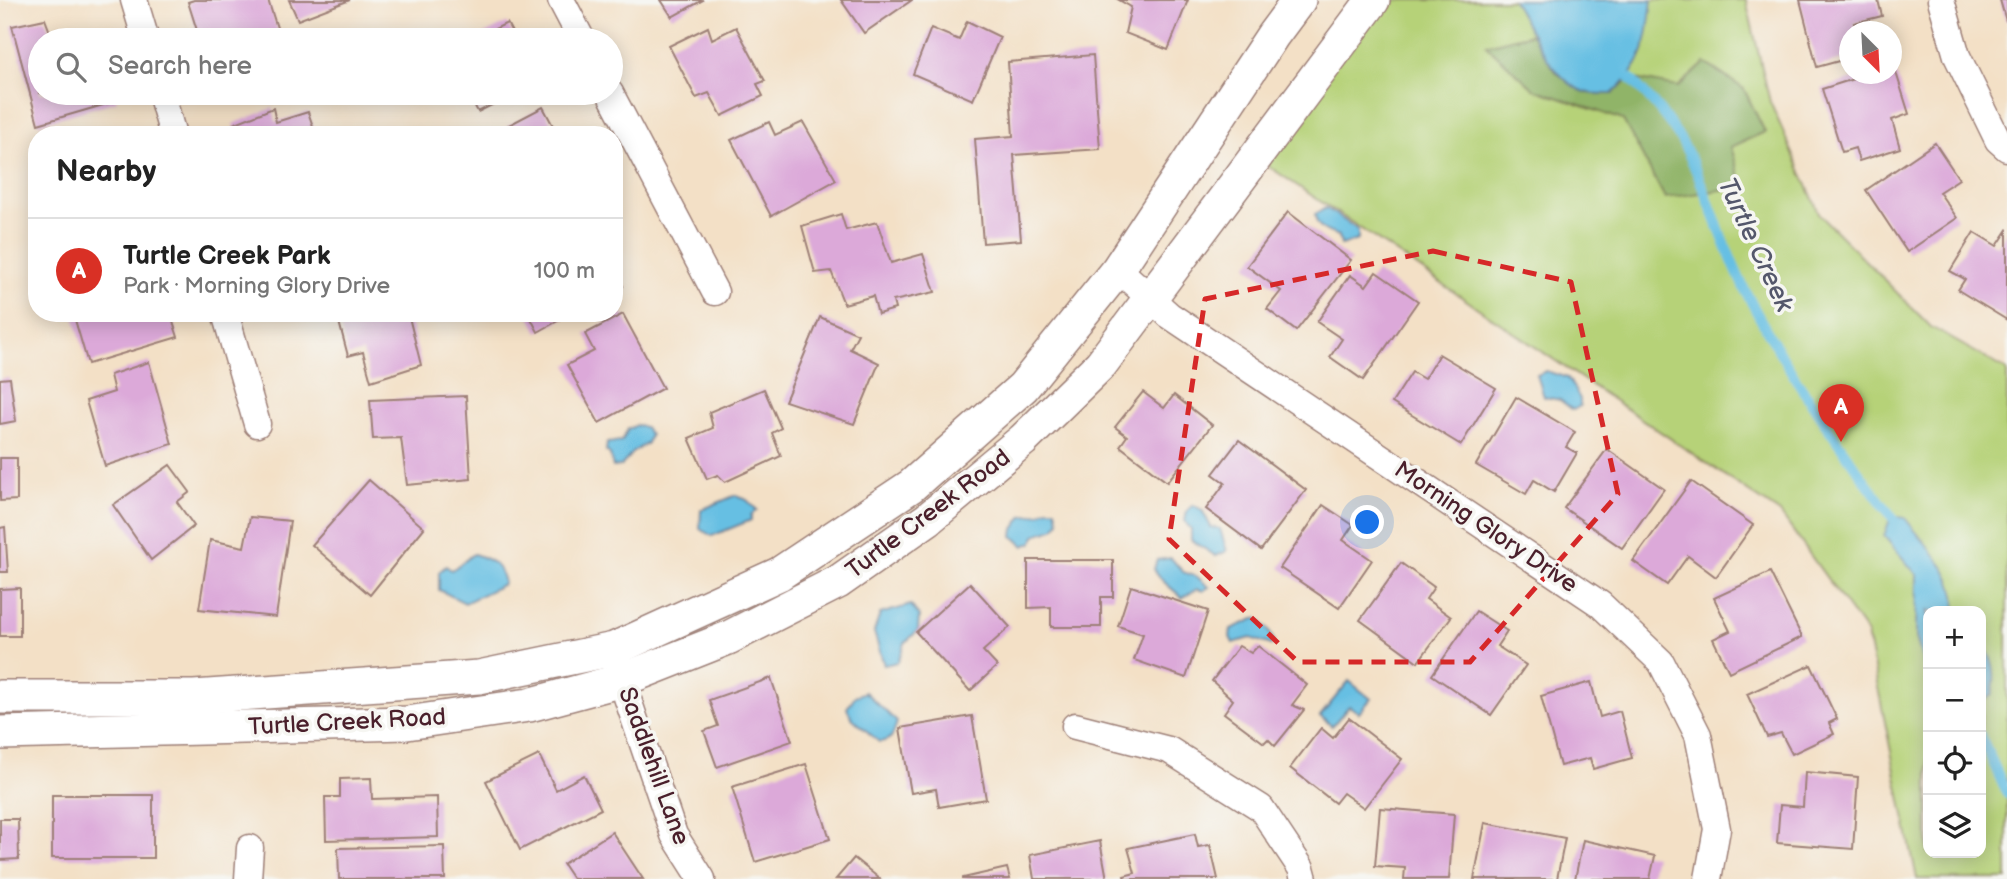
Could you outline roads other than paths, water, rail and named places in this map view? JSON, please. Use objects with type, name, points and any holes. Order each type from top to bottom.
[{"type":"street","points":[[134,0],[142,28]]},
{"type":"street","points":[[561,0],[576,28]]},
{"type":"street","name":"Turtle Creek Road","points":[[0,733],[407,723],[529,705],[618,665],[779,574],[911,486],[1023,387],[1118,269],[1273,35],[1300,0]]},
{"type":"street","name":"Turtle Creek Road","points":[[0,697],[194,697],[479,677],[618,665],[728,638],[838,582],[929,519],[1023,440],[1101,364],[1373,0]]},
{"type":"street","points":[[1941,0],[1957,56],[1998,140],[2007,148]]},
{"type":"street","points":[[164,105],[170,126]]},
{"type":"street","points":[[616,105],[715,292]]},
{"type":"street","name":"Morning Glory Drive","points":[[1118,269],[1169,315],[1600,604],[1661,662],[1698,735],[1717,829],[1709,879]]},
{"type":"street","points":[[228,322],[257,424]]},
{"type":"street","name":"Saddlehill Lane","points":[[618,665],[674,835],[702,879]]},
{"type":"street","points":[[1074,726],[1169,750],[1261,808],[1301,868],[1304,879]]},
{"type":"street","points":[[248,879],[250,848]]},
{"type":"water","points":[[1513,0],[1652,0],[1646,41],[1638,63],[1612,94],[1589,93],[1577,88],[1554,68]]},
{"type":"water","points":[[1326,208],[1358,230],[1358,240],[1341,245],[1339,236],[1320,226],[1315,214]]},
{"type":"water","points":[[1546,371],[1568,378],[1580,399],[1580,406],[1573,410],[1560,400],[1544,397],[1537,375]]},
{"type":"water","points":[[637,425],[645,427],[650,435],[647,443],[633,452],[621,466],[613,467],[610,454],[606,451],[607,443],[622,441],[628,429]]},
{"type":"water","points":[[736,495],[747,500],[757,510],[751,515],[751,520],[712,536],[700,529],[701,510]]},
{"type":"water","points":[[1193,505],[1202,510],[1211,527],[1220,529],[1227,551],[1216,556],[1191,540],[1191,530],[1185,521],[1187,511]]},
{"type":"water","points":[[1048,509],[1056,509],[1059,522],[1054,529],[1035,535],[1033,542],[1024,546],[1013,536],[1014,529],[1023,516],[1039,514]]},
{"type":"water","points":[[1891,516],[1905,518],[1939,561],[1952,585],[1955,606],[1923,606],[1923,663],[1916,637],[1917,575],[1884,536]]},
{"type":"water","points":[[474,554],[495,564],[501,572],[504,584],[465,603],[439,590],[439,572],[446,566],[451,570]]},
{"type":"water","points":[[1171,558],[1183,572],[1197,577],[1209,587],[1203,591],[1197,589],[1182,598],[1154,569],[1157,560]]},
{"type":"water","points":[[911,605],[919,616],[918,630],[905,643],[898,662],[884,665],[874,632],[880,614]]},
{"type":"water","points":[[1257,618],[1268,629],[1274,641],[1271,645],[1251,638],[1233,643],[1230,637],[1231,629]]},
{"type":"water","points":[[1986,649],[1993,666],[1992,695],[1986,699]]},
{"type":"water","points":[[1349,681],[1371,699],[1359,713],[1349,706],[1332,726],[1320,716]]},
{"type":"water","points":[[865,692],[897,722],[893,734],[887,740],[879,742],[851,717],[847,708],[855,696]]},
{"type":"waterway","name":"Turtle Creek","points":[[1630,78],[1662,113],[1682,143],[1741,282],[1783,359],[1839,444],[1899,526]]},
{"type":"waterway","name":"Turtle Creek","points":[[1986,747],[2007,794]]},
{"type":"place","name":"Turtle Creek Park","points":[[1841,442]]}]
